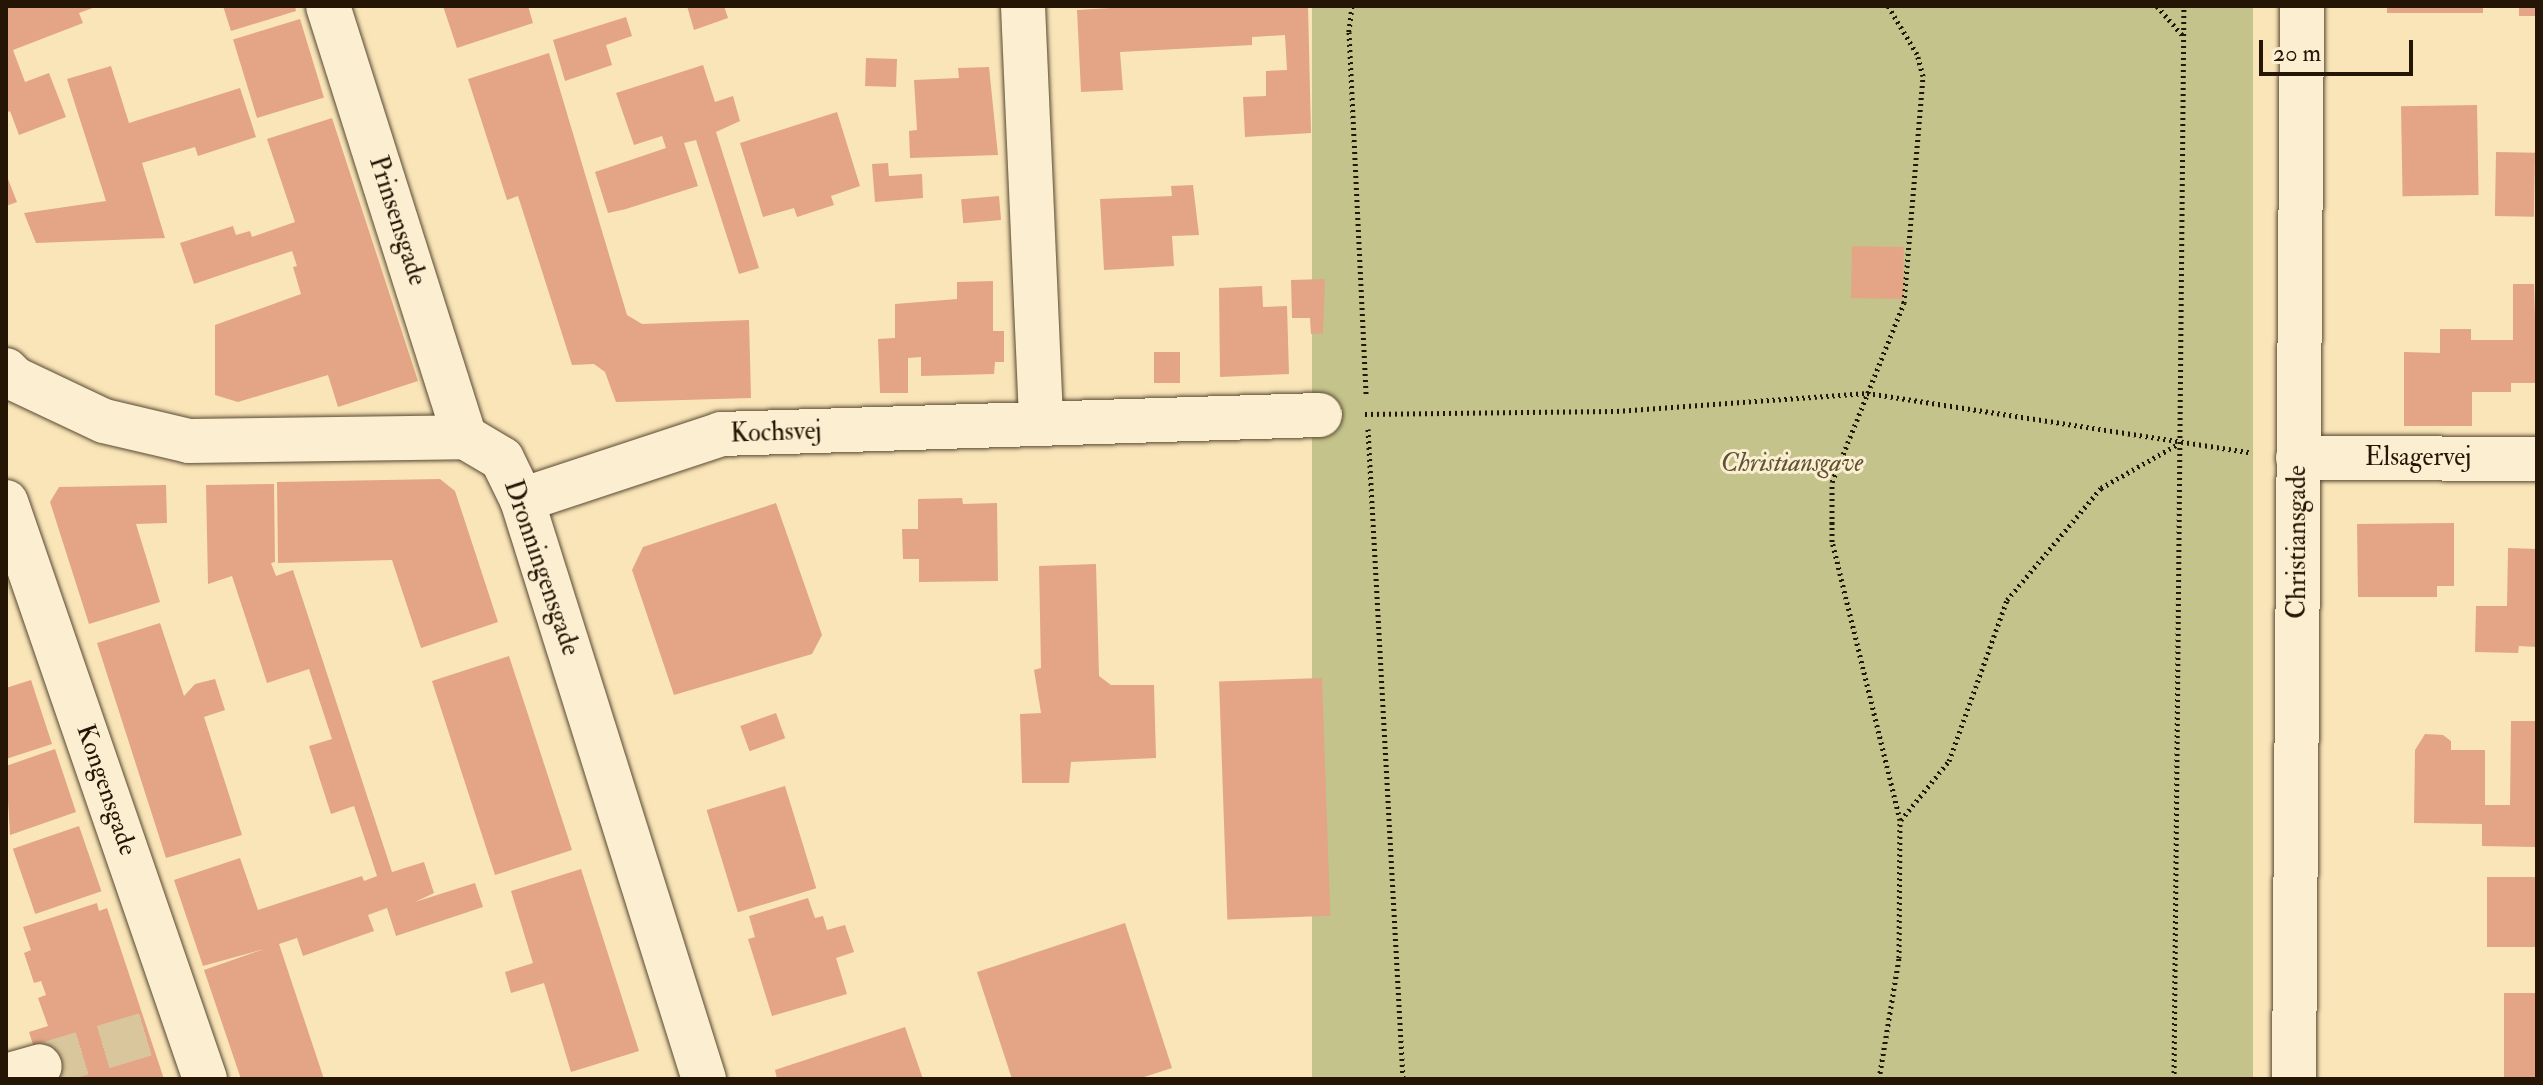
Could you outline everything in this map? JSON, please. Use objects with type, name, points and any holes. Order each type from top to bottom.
[{"type":"street","name":"Prinsensgade","points":[[328,6],[465,437]]},
{"type":"street","points":[[1023,6],[1041,424]]},
{"type":"street","name":"Christiansgade","points":[[2294,1079],[2302,6]]},
{"type":"street","points":[[9,380],[104,421],[189,441],[465,437]]},
{"type":"street","name":"Kochsvej","points":[[522,500],[721,434],[1320,415]]},
{"type":"street","name":"Dronningensgade","points":[[465,437],[502,459],[522,500],[704,1079]]},
{"type":"street","name":"Elsagervej","points":[[2298,458],[2537,459]]},
{"type":"street","name":"Kongensgade","points":[[6,502],[168,1027],[205,1079]]},
{"type":"path","points":[[1352,6],[1349,32],[1367,414],[1403,1079]]},
{"type":"path","points":[[1879,1079],[1899,958],[1900,820],[1832,542],[1832,482],[1904,303],[1924,97],[1917,54],[1888,6]]},
{"type":"path","points":[[2157,6],[2183,37]]},
{"type":"path","points":[[2174,1079],[2184,6]]},
{"type":"path","points":[[1367,414],[1617,411],[1867,393],[2179,444],[2298,458]]},
{"type":"path","points":[[1900,820],[1949,761],[2007,600],[2101,488],[2179,444]]},
{"type":"green space","name":"Christiansgave","points":[[1312,6],[2253,6],[2253,1079],[1312,1079]]},
{"type":"building","points":[[6,6],[98,6],[79,13],[83,23],[13,50],[25,82],[49,73],[66,117],[19,135],[10,111],[6,113]]},
{"type":"building","points":[[223,6],[295,6],[296,11],[231,31]]},
{"type":"building","points":[[443,6],[528,6],[533,23],[457,48]]},
{"type":"building","points":[[687,6],[724,6],[728,18],[694,30]]},
{"type":"building","points":[[1144,6],[1308,6],[1311,133],[1245,137],[1243,97],[1266,96],[1266,71],[1287,70],[1285,35],[1252,37],[1252,45],[1120,52],[1123,90],[1081,92],[1077,10]]},
{"type":"building","points":[[2387,6],[2483,6],[2483,13],[2387,13]]},
{"type":"building","points":[[2519,6],[2537,6],[2537,16],[2519,16]]},
{"type":"building","points":[[626,17],[632,36],[606,45],[612,65],[565,81],[553,40]]},
{"type":"building","points":[[300,19],[324,97],[257,118],[233,39]]},
{"type":"building","points":[[549,53],[627,315],[642,324],[749,320],[751,398],[616,402],[605,372],[594,364],[572,365],[518,196],[507,200],[468,79]]},
{"type":"building","points":[[866,58],[897,59],[896,87],[865,86]]},
{"type":"building","points":[[703,65],[715,102],[733,96],[740,121],[716,132],[759,268],[739,274],[696,140],[684,143],[698,186],[626,209],[608,213],[595,172],[666,148],[662,136],[634,145],[616,93]]},
{"type":"building","points":[[111,66],[129,123],[240,88],[256,137],[198,156],[195,147],[142,163],[165,238],[36,243],[24,213],[106,201],[67,79]]},
{"type":"building","points":[[989,67],[998,155],[910,158],[909,131],[917,130],[914,80],[959,78],[958,68]]},
{"type":"building","points":[[2477,105],[2479,195],[2403,196],[2401,106]]},
{"type":"building","points":[[837,112],[860,186],[831,196],[834,205],[797,217],[794,208],[763,217],[740,143]]},
{"type":"building","points":[[332,118],[418,381],[338,407],[328,375],[238,402],[215,395],[215,325],[301,294],[293,267],[297,266],[292,251],[194,284],[180,243],[233,226],[236,235],[250,231],[252,237],[295,222],[267,139]]},
{"type":"building","points":[[2496,152],[2535,153],[2534,217],[2495,216]]},
{"type":"building","points":[[888,163],[889,176],[922,174],[923,198],[875,202],[872,164]]},
{"type":"building","points":[[6,174],[17,202],[6,206]]},
{"type":"building","points":[[1193,185],[1199,235],[1172,236],[1174,266],[1104,270],[1100,199],[1172,196],[1171,186]]},
{"type":"building","points":[[999,196],[1001,220],[963,223],[961,199]]},
{"type":"building","points":[[1852,246],[1904,247],[1903,299],[1851,298]]},
{"type":"building","points":[[1325,279],[1323,333],[1311,334],[1310,318],[1292,318],[1291,280]]},
{"type":"building","points":[[993,281],[993,331],[1004,331],[1004,362],[995,362],[994,374],[921,376],[921,357],[908,358],[908,393],[880,393],[878,339],[895,338],[895,304],[957,299],[957,282]]},
{"type":"building","points":[[2513,284],[2534,284],[2537,383],[2511,383],[2511,392],[2472,392],[2472,426],[2404,426],[2404,352],[2440,353],[2440,329],[2471,329],[2471,340],[2513,340]]},
{"type":"building","points":[[1262,286],[1263,307],[1287,306],[1289,374],[1220,377],[1219,288]]},
{"type":"building","points":[[1154,352],[1180,352],[1180,383],[1154,383]]},
{"type":"building","points":[[440,479],[455,491],[498,622],[421,648],[392,560],[278,563],[277,482]]},
{"type":"building","points":[[274,484],[275,562],[271,563],[276,576],[293,570],[392,872],[424,862],[434,893],[415,902],[475,883],[483,907],[396,936],[387,908],[368,915],[374,931],[303,956],[297,938],[279,944],[324,1079],[241,1079],[204,970],[264,949],[203,966],[174,880],[240,858],[258,910],[362,876],[364,881],[377,876],[354,806],[331,814],[309,746],[332,739],[309,669],[267,683],[232,576],[208,584],[206,485]]},
{"type":"building","points":[[166,485],[167,523],[136,524],[160,602],[89,624],[50,502],[59,487]]},
{"type":"building","points":[[962,498],[963,504],[997,503],[998,581],[919,582],[919,559],[903,559],[902,529],[918,529],[918,499]]},
{"type":"building","points":[[776,503],[822,635],[812,654],[674,695],[632,570],[643,547]]},
{"type":"building","points":[[2454,523],[2454,586],[2437,586],[2437,597],[2358,597],[2357,524]]},
{"type":"building","points":[[2508,548],[2537,549],[2537,647],[2519,646],[2518,653],[2475,652],[2476,606],[2507,606]]},
{"type":"building","points":[[1096,564],[1099,676],[1111,685],[1154,685],[1156,758],[1071,762],[1069,783],[1022,783],[1020,714],[1041,713],[1034,670],[1041,668],[1039,566]]},
{"type":"building","points":[[160,623],[184,696],[195,684],[215,679],[225,710],[204,717],[242,835],[166,858],[97,643]]},
{"type":"building","points":[[509,656],[572,850],[495,875],[432,681]]},
{"type":"building","points":[[1322,678],[1330,916],[1227,919],[1219,682]]},
{"type":"building","points":[[31,680],[52,744],[6,759],[6,688]]},
{"type":"building","points":[[776,713],[785,738],[750,751],[740,726]]},
{"type":"building","points":[[2511,721],[2536,721],[2535,847],[2482,846],[2482,824],[2414,823],[2415,750],[2425,734],[2443,735],[2451,741],[2451,750],[2485,750],[2485,805],[2510,805]]},
{"type":"building","points":[[55,749],[76,812],[10,835],[6,766]]},
{"type":"building","points":[[785,786],[816,888],[738,912],[707,810]]},
{"type":"building","points":[[79,826],[101,891],[35,914],[13,849]]},
{"type":"building","points":[[581,869],[639,1051],[571,1072],[544,983],[511,993],[505,972],[533,963],[511,891]]},
{"type":"building","points":[[2487,877],[2537,877],[2537,947],[2487,947]]},
{"type":"building","points":[[808,898],[815,918],[823,916],[827,930],[845,925],[854,952],[836,958],[847,994],[772,1016],[748,939],[755,937],[749,916]]},
{"type":"building","points":[[97,903],[99,911],[107,908],[164,1079],[44,1079],[29,1032],[48,1026],[38,998],[46,995],[41,981],[34,983],[24,953],[31,950],[23,927]]},
{"type":"building","points":[[1125,923],[1172,1068],[1138,1079],[1012,1079],[977,972]]},
{"type":"building","points":[[2504,993],[2537,993],[2537,1079],[2504,1079]]},
{"type":"building","points":[[905,1027],[923,1079],[777,1079],[775,1070]]},
{"type":"tunnel","points":[[40,1066],[150,1033]]}]
